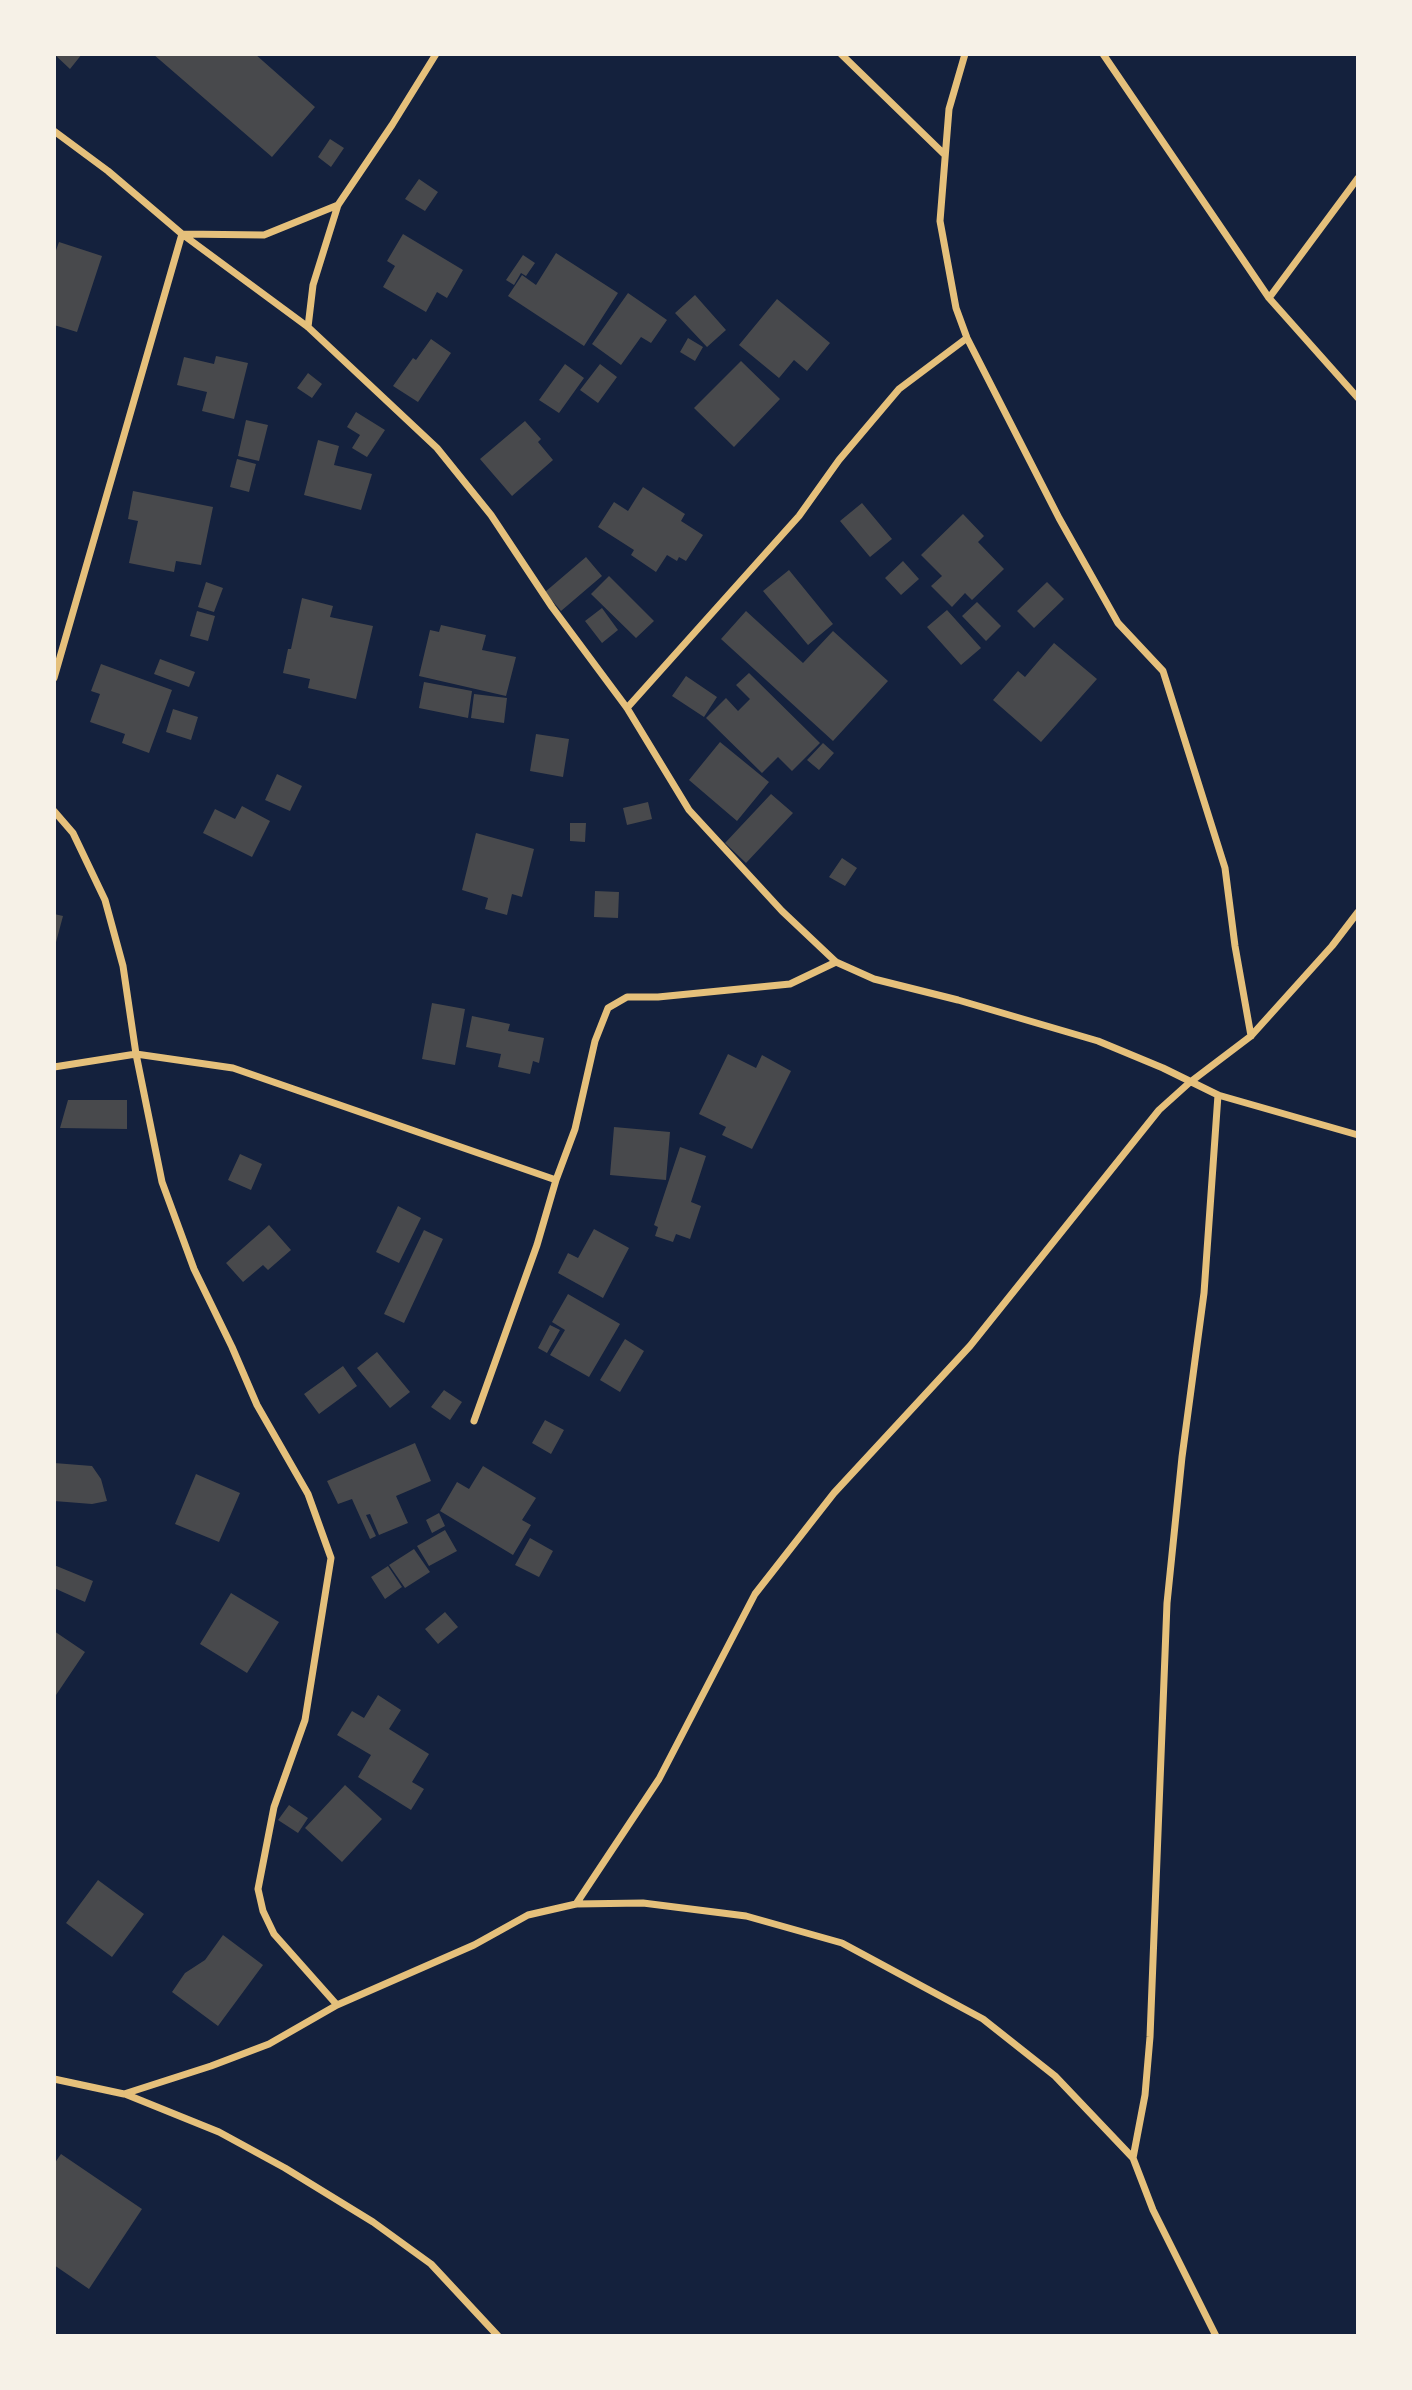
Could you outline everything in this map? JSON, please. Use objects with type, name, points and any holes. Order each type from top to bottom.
[{"type":"street","points":[[308,327],[313,285],[338,205],[393,125],[436,54]]},
{"type":"street","points":[[841,54],[945,155]]},
{"type":"street","points":[[965,54],[949,109],[940,220],[956,308],[967,338],[1059,519],[1118,623],[1163,671],[1225,867],[1235,946],[1251,1036]]},
{"type":"street","points":[[1103,54],[1269,298],[1358,398]]},
{"type":"street","points":[[54,131],[108,171],[181,234],[308,327],[437,448],[491,515],[552,607],[627,708],[689,810],[782,911],[836,962],[874,979],[958,1000],[1098,1041],[1218,1095],[1358,1135]]},
{"type":"street","points":[[1269,298],[1358,178]]},
{"type":"street","points":[[181,234],[264,235],[338,205]]},
{"type":"street","points":[[54,678],[181,234]]},
{"type":"street","points":[[627,708],[799,516],[839,460],[899,388],[967,338]]},
{"type":"street","points":[[54,811],[73,834],[105,900],[123,966],[136,1054],[162,1182],[194,1269],[257,1405],[308,1493],[331,1558],[305,1720],[274,1807],[258,1889],[263,1912],[274,1934],[337,2005]]},
{"type":"street","points":[[576,1904],[659,1779],[755,1594],[834,1493],[970,1346],[1159,1110],[1189,1083],[1251,1036],[1332,946],[1358,912]]},
{"type":"street","points":[[474,1421],[575,1129],[595,1041],[608,1008],[627,997],[658,998],[790,985],[836,962]]},
{"type":"street","points":[[54,1067],[136,1054],[233,1068],[556,1180]]},
{"type":"street","points":[[1133,2158],[1145,2095],[1150,2037],[1167,1603],[1182,1457],[1204,1293],[1218,1095]]},
{"type":"street","points":[[124,2094],[269,2044],[337,2005],[474,1945],[528,1915],[576,1904],[643,1903],[746,1916],[842,1943],[983,2020],[1055,2076],[1133,2158],[1153,2210],[1216,2336]]},
{"type":"street","points":[[54,2079],[124,2094],[219,2132],[285,2168],[373,2222],[430,2264],[498,2336]]},
{"type":"building","points":[[54,54],[82,54],[70,69]]},
{"type":"building","points":[[153,54],[255,54],[315,107],[272,157]]},
{"type":"building","points":[[330,139],[344,148],[331,167],[318,157]]},
{"type":"building","points":[[419,179],[438,192],[425,211],[405,199]]},
{"type":"building","points":[[403,234],[463,270],[447,298],[437,292],[426,312],[383,287],[395,266],[387,261]]},
{"type":"building","points":[[59,242],[102,256],[77,332],[54,325],[54,256]]},
{"type":"building","points":[[556,253],[618,293],[584,346],[508,296],[522,275],[536,285]]},
{"type":"building","points":[[523,255],[535,263],[526,276],[521,273],[514,285],[506,280]]},
{"type":"building","points":[[628,293],[667,320],[651,343],[641,337],[621,365],[592,344]]},
{"type":"building","points":[[695,295],[726,330],[707,347],[675,313]]},
{"type":"building","points":[[777,299],[830,343],[807,371],[794,360],[779,378],[739,345]]},
{"type":"building","points":[[688,338],[703,347],[695,361],[680,352]]},
{"type":"building","points":[[431,339],[451,353],[418,402],[393,386]]},
{"type":"building","points":[[216,356],[248,363],[234,419],[202,411],[207,392],[177,385],[184,357],[214,364]]},
{"type":"building","points":[[741,361],[780,399],[734,447],[694,408]]},
{"type":"building","points":[[565,364],[584,378],[559,413],[539,400]]},
{"type":"building","points":[[600,364],[617,377],[598,403],[580,390]]},
{"type":"building","points":[[308,373],[322,384],[312,398],[297,388]]},
{"type":"building","points":[[356,412],[385,430],[367,457],[352,448],[360,435],[347,427]]},
{"type":"building","points":[[246,420],[268,425],[259,461],[238,456]]},
{"type":"building","points":[[525,421],[541,439],[538,442],[553,460],[512,496],[480,459]]},
{"type":"building","points":[[318,440],[339,446],[334,465],[372,474],[361,510],[304,495]]},
{"type":"building","points":[[237,459],[256,464],[249,492],[230,487]]},
{"type":"building","points":[[643,487],[685,514],[681,521],[703,535],[686,561],[679,557],[677,561],[667,555],[656,572],[631,555],[634,550],[598,527],[614,502],[628,511]]},
{"type":"building","points":[[133,491],[213,507],[201,565],[176,561],[174,572],[129,563],[138,521],[128,519]]},
{"type":"building","points":[[862,503],[892,539],[870,557],[840,521]]},
{"type":"building","points":[[963,514],[984,536],[978,542],[1004,569],[972,600],[965,593],[952,607],[931,586],[942,576],[921,555]]},
{"type":"building","points":[[586,557],[602,576],[561,611],[545,592]]},
{"type":"building","points":[[903,561],[919,579],[901,595],[885,578]]},
{"type":"building","points":[[789,570],[833,624],[808,645],[763,591]]},
{"type":"building","points":[[609,576],[654,621],[636,638],[591,594]]},
{"type":"building","points":[[206,582],[223,588],[214,612],[198,607]]},
{"type":"building","points":[[1047,582],[1064,599],[1034,628],[1017,611]]},
{"type":"building","points":[[302,598],[333,606],[330,617],[373,626],[356,699],[308,688],[310,679],[283,673]]},
{"type":"building","points":[[977,602],[1001,626],[986,641],[962,616]]},
{"type":"building","points":[[602,608],[618,630],[602,643],[585,621]]},
{"type":"building","points":[[947,610],[981,648],[961,665],[927,627]]},
{"type":"building","points":[[197,611],[215,616],[208,641],[190,636]]},
{"type":"building","points":[[746,611],[803,663],[833,631],[888,681],[833,741],[721,639]]},
{"type":"building","points":[[441,625],[486,635],[482,650],[516,657],[506,696],[419,676],[430,630],[439,632]]},
{"type":"building","points":[[1054,643],[1097,679],[1041,742],[993,700],[1018,671],[1025,677]]},
{"type":"building","points":[[160,659],[195,672],[189,687],[154,674]]},
{"type":"building","points":[[101,664],[172,690],[149,753],[122,743],[125,734],[90,722],[100,694],[91,691]]},
{"type":"building","points":[[749,673],[820,743],[792,771],[778,757],[762,773],[706,718],[726,698],[738,711],[750,699],[736,685]]},
{"type":"building","points":[[686,676],[717,697],[704,717],[672,696]]},
{"type":"building","points":[[424,682],[472,691],[468,718],[419,708]]},
{"type":"building","points":[[474,694],[507,698],[504,723],[471,718]]},
{"type":"building","points":[[173,709],[198,717],[191,740],[166,732]]},
{"type":"building","points":[[536,734],[569,739],[563,777],[530,771]]},
{"type":"building","points":[[720,742],[769,782],[737,821],[689,780]]},
{"type":"building","points":[[823,743],[834,753],[819,770],[807,760]]},
{"type":"building","points":[[277,774],[302,786],[290,811],[265,800]]},
{"type":"building","points":[[771,794],[793,813],[746,863],[725,843]]},
{"type":"building","points":[[648,802],[652,819],[627,825],[623,808]]},
{"type":"building","points":[[242,806],[270,821],[252,857],[203,833],[215,809],[235,819]]},
{"type":"building","points":[[570,823],[586,823],[585,842],[570,841]]},
{"type":"building","points":[[476,833],[534,849],[522,897],[512,894],[507,915],[485,909],[488,898],[462,890]]},
{"type":"building","points":[[842,858],[857,868],[845,886],[829,877]]},
{"type":"building","points":[[595,891],[619,892],[618,918],[594,917]]},
{"type":"building","points":[[54,914],[63,916],[55,946],[54,946]]},
{"type":"building","points":[[432,1003],[465,1009],[455,1065],[422,1059]]},
{"type":"building","points":[[472,1016],[510,1024],[508,1031],[544,1038],[539,1063],[533,1061],[530,1074],[498,1067],[501,1054],[466,1047]]},
{"type":"building","points":[[728,1054],[756,1068],[762,1055],[791,1071],[752,1149],[722,1135],[726,1127],[699,1114]]},
{"type":"building","points":[[68,1100],[127,1100],[127,1129],[60,1128]]},
{"type":"building","points":[[614,1127],[670,1132],[666,1180],[610,1175]]},
{"type":"building","points":[[680,1147],[706,1156],[691,1202],[701,1206],[690,1239],[676,1234],[673,1242],[655,1236],[658,1227],[654,1225]]},
{"type":"building","points":[[240,1154],[262,1164],[251,1190],[228,1180]]},
{"type":"building","points":[[398,1206],[421,1218],[399,1263],[376,1252]]},
{"type":"building","points":[[269,1225],[291,1250],[268,1270],[263,1265],[243,1282],[226,1263]]},
{"type":"building","points":[[594,1229],[629,1248],[603,1298],[558,1273],[568,1253],[578,1258]]},
{"type":"building","points":[[424,1230],[443,1239],[404,1323],[384,1314]]},
{"type":"building","points":[[568,1294],[620,1324],[589,1377],[550,1355],[565,1330],[552,1322]]},
{"type":"building","points":[[550,1325],[560,1330],[547,1353],[538,1348]]},
{"type":"building","points":[[625,1339],[644,1351],[620,1392],[600,1380]]},
{"type":"building","points":[[377,1352],[410,1392],[390,1408],[357,1368]]},
{"type":"building","points":[[343,1366],[357,1386],[319,1414],[304,1394]]},
{"type":"building","points":[[444,1390],[462,1402],[450,1420],[431,1407]]},
{"type":"building","points":[[545,1420],[564,1430],[551,1454],[532,1443]]},
{"type":"building","points":[[415,1443],[431,1481],[396,1496],[408,1523],[379,1535],[370,1514],[366,1515],[376,1536],[370,1539],[352,1499],[338,1504],[327,1481]]},
{"type":"building","points":[[54,1463],[92,1466],[101,1479],[107,1501],[92,1504],[54,1501]]},
{"type":"building","points":[[483,1466],[536,1498],[522,1520],[531,1525],[513,1555],[440,1511],[457,1482],[469,1489]]},
{"type":"building","points":[[196,1474],[240,1493],[219,1542],[175,1524]]},
{"type":"building","points":[[439,1513],[445,1526],[432,1533],[426,1520]]},
{"type":"building","points":[[445,1530],[457,1551],[429,1566],[417,1546]]},
{"type":"building","points":[[530,1538],[553,1551],[539,1577],[515,1565]]},
{"type":"building","points":[[414,1549],[430,1572],[405,1588],[389,1565]]},
{"type":"building","points":[[54,1565],[93,1581],[85,1602],[54,1588]]},
{"type":"building","points":[[388,1566],[402,1587],[385,1599],[371,1577]]},
{"type":"building","points":[[231,1593],[279,1622],[247,1673],[200,1644]]},
{"type":"building","points":[[445,1612],[458,1627],[438,1644],[425,1629]]},
{"type":"building","points":[[54,1631],[85,1652],[54,1698]]},
{"type":"building","points":[[378,1695],[401,1710],[389,1729],[429,1754],[412,1782],[424,1789],[411,1810],[358,1777],[371,1755],[337,1735],[352,1711],[364,1718]]},
{"type":"building","points":[[345,1785],[382,1819],[342,1862],[305,1828]]},
{"type":"building","points":[[289,1805],[308,1818],[298,1833],[278,1820]]},
{"type":"building","points":[[98,1880],[144,1914],[112,1957],[66,1923]]},
{"type":"building","points":[[223,1935],[263,1965],[218,2026],[172,1992],[185,1973],[205,1960]]},
{"type":"building","points":[[61,2154],[142,2209],[89,2289],[54,2265],[54,2164]]}]
